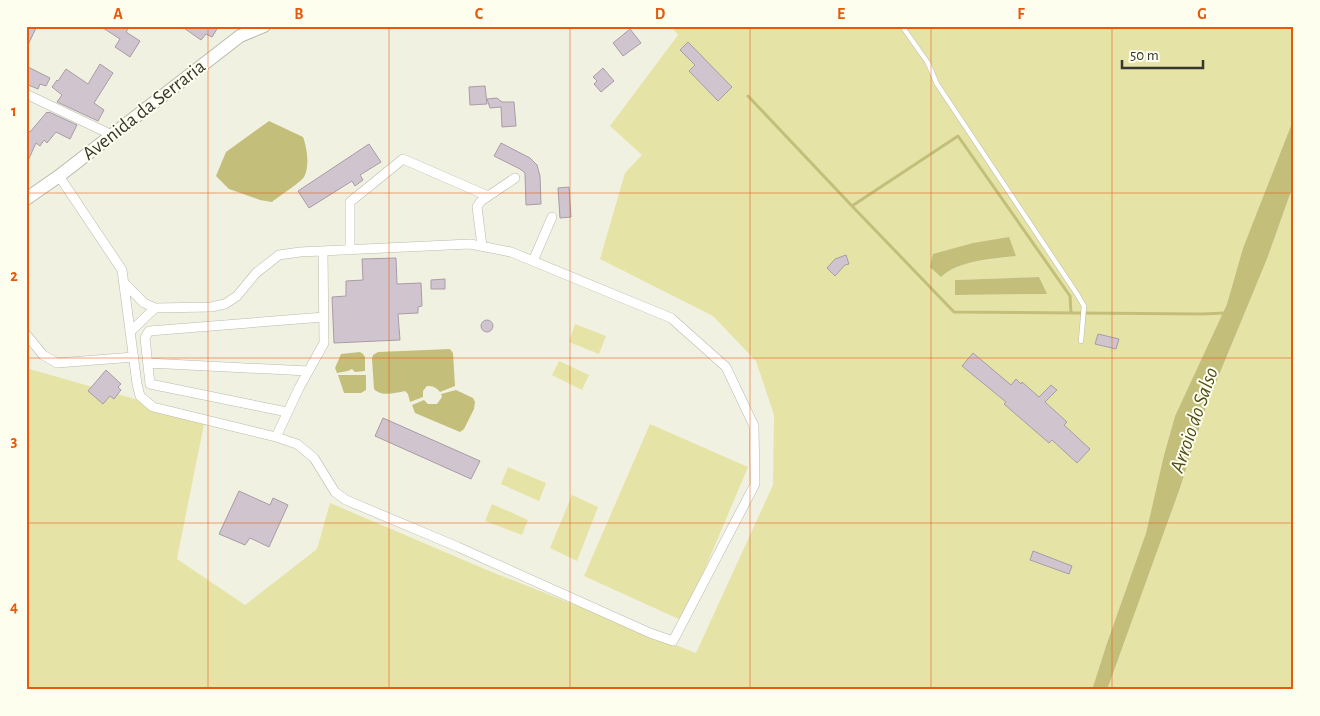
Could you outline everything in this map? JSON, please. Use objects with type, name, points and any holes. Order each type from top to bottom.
[{"type":"main road","name":"Avenida da Serraria","points":[[26,199],[59,176],[240,36],[264,26]]},
{"type":"street","points":[[26,94],[112,135]]},
{"type":"street","points":[[350,250],[350,202],[402,159],[488,196]]},
{"type":"street","points":[[59,176],[122,270],[140,396],[153,407],[276,437],[297,444],[314,458],[335,492],[346,500],[450,543],[673,642],[755,484],[754,426],[726,367],[671,318],[512,252],[470,244],[300,252],[279,255],[256,273],[237,296],[225,304],[212,306],[155,308],[144,303],[124,283]]},
{"type":"street","points":[[482,246],[477,208],[481,201],[514,178]]},
{"type":"street","points":[[533,261],[552,217]]},
{"type":"street","points":[[276,437],[287,412],[324,343],[323,251]]},
{"type":"street","points":[[130,332],[155,308]]},
{"type":"street","points":[[287,412],[150,384],[145,338],[149,330],[324,317]]},
{"type":"street","points":[[26,334],[43,355],[57,363],[134,357]]},
{"type":"street","points":[[148,363],[308,371]]},
{"type":"lane","points":[[902,26],[928,63],[937,84],[1084,306],[1081,341]]},
{"type":"shaded area","points":[[671,26],[1294,26],[1294,118],[1243,248],[1227,304],[1175,416],[1146,533],[1092,690],[26,690],[26,368],[205,419],[177,559],[245,605],[317,549],[330,503],[487,570],[696,653],[773,485],[774,415],[756,361],[713,316],[600,259],[625,173],[642,155],[610,126],[678,35]],"holes":[[[1008,237],[1016,256],[970,262],[946,272]],[[1038,277],[1046,294],[955,295],[955,280]]]},
{"type":"shaded area","points":[[1294,183],[1294,690],[1107,690],[1180,488],[1207,404],[1267,259]]},
{"type":"shaded area","points":[[575,324],[606,336],[599,354],[569,342]]},
{"type":"shaded area","points":[[559,361],[589,375],[582,390],[552,375]]},
{"type":"shaded area","points":[[650,424],[748,467],[683,621],[584,576]]},
{"type":"shaded area","points":[[508,467],[546,483],[539,501],[501,484]]},
{"type":"shaded area","points":[[572,495],[598,507],[577,561],[550,548]]},
{"type":"shaded area","points":[[492,504],[528,520],[522,535],[485,521]]},
{"type":"water","name":"Arroio do Salso","points":[[1294,118],[1294,183],[1267,259],[1207,404],[1180,488],[1107,690],[1092,690],[1146,533],[1175,416],[1227,304],[1243,248]]},
{"type":"water","points":[[269,121],[303,137],[307,157],[307,168],[304,177],[272,202],[260,200],[229,189],[216,176],[226,152]]},
{"type":"water","points":[[1009,237],[1016,256],[987,259],[967,264],[948,271],[941,277],[930,267],[933,254],[973,243]]},
{"type":"water","points":[[1039,277],[1047,294],[955,295],[955,280]]},
{"type":"water","points":[[450,349],[453,353],[455,386],[440,392],[434,387],[427,386],[423,391],[423,397],[410,402],[405,391],[384,394],[374,389],[372,359],[373,355],[378,352]]},
{"type":"water","points":[[360,352],[365,357],[365,371],[355,372],[352,369],[337,373],[335,368],[341,354]]},
{"type":"water","points":[[338,375],[366,375],[366,390],[361,393],[344,393]]},
{"type":"water","points":[[456,390],[473,398],[475,402],[474,409],[464,429],[460,432],[415,413],[412,405],[424,400],[428,404],[437,404],[442,397],[441,394]]},
{"type":"building","points":[[26,26],[37,26],[26,49]]},
{"type":"building","points":[[100,26],[130,26],[126,32],[140,41],[130,57],[115,47],[120,39]]},
{"type":"building","points":[[181,26],[212,26],[217,29],[212,37],[206,34],[201,40]]},
{"type":"building","points":[[630,29],[641,43],[623,56],[613,43]]},
{"type":"building","points":[[688,42],[732,87],[718,101],[689,71],[695,65],[680,50]]},
{"type":"building","points":[[100,64],[113,73],[94,103],[104,110],[98,121],[57,102],[62,95],[52,87],[66,69],[88,84]]},
{"type":"building","points":[[26,66],[50,78],[46,86],[40,84],[38,89],[26,84]]},
{"type":"building","points":[[603,68],[614,81],[601,92],[594,84],[597,81],[593,77]]},
{"type":"building","points":[[485,86],[487,104],[470,105],[469,87]]},
{"type":"building","points":[[497,98],[502,102],[514,102],[516,126],[502,127],[501,107],[490,108],[487,99]]},
{"type":"building","points":[[47,112],[77,125],[70,139],[56,132],[47,143],[44,140],[40,146],[36,143],[26,165],[26,128],[30,132]]},
{"type":"building","points":[[501,143],[530,158],[537,165],[540,176],[541,204],[526,205],[525,173],[494,156]]},
{"type":"building","points":[[369,144],[381,162],[360,175],[363,180],[355,186],[352,181],[309,208],[298,191]]},
{"type":"building","points":[[569,187],[571,217],[560,218],[558,188]]},
{"type":"building","points":[[846,255],[849,264],[845,265],[835,276],[827,268],[835,259]]},
{"type":"building","points":[[396,258],[397,284],[421,283],[422,306],[418,307],[418,313],[398,314],[400,340],[334,343],[332,297],[346,296],[346,281],[363,280],[362,259]]},
{"type":"building","points":[[445,279],[445,289],[431,289],[431,280]]},
{"type":"building","points":[[487,320],[493,326],[487,332],[481,326]]},
{"type":"building","points":[[1098,334],[1119,339],[1116,349],[1095,344]]},
{"type":"building","points":[[973,353],[1011,385],[1016,379],[1039,397],[1051,385],[1057,390],[1045,402],[1067,422],[1064,425],[1090,449],[1077,463],[1052,440],[1049,443],[1004,404],[1006,402],[962,366]]},
{"type":"building","points":[[106,370],[121,384],[118,387],[121,390],[114,399],[110,396],[103,404],[88,391]]},
{"type":"building","points":[[383,418],[480,461],[471,479],[375,436]]},
{"type":"building","points":[[239,491],[270,505],[273,498],[288,505],[269,547],[250,538],[245,545],[219,534]]},
{"type":"building","points":[[1033,551],[1072,566],[1069,574],[1030,560]]},
{"type":"waterway","points":[[748,96],[954,312],[1225,313]]},
{"type":"waterway","points":[[852,206],[958,136],[1070,296],[1071,313]]}]
